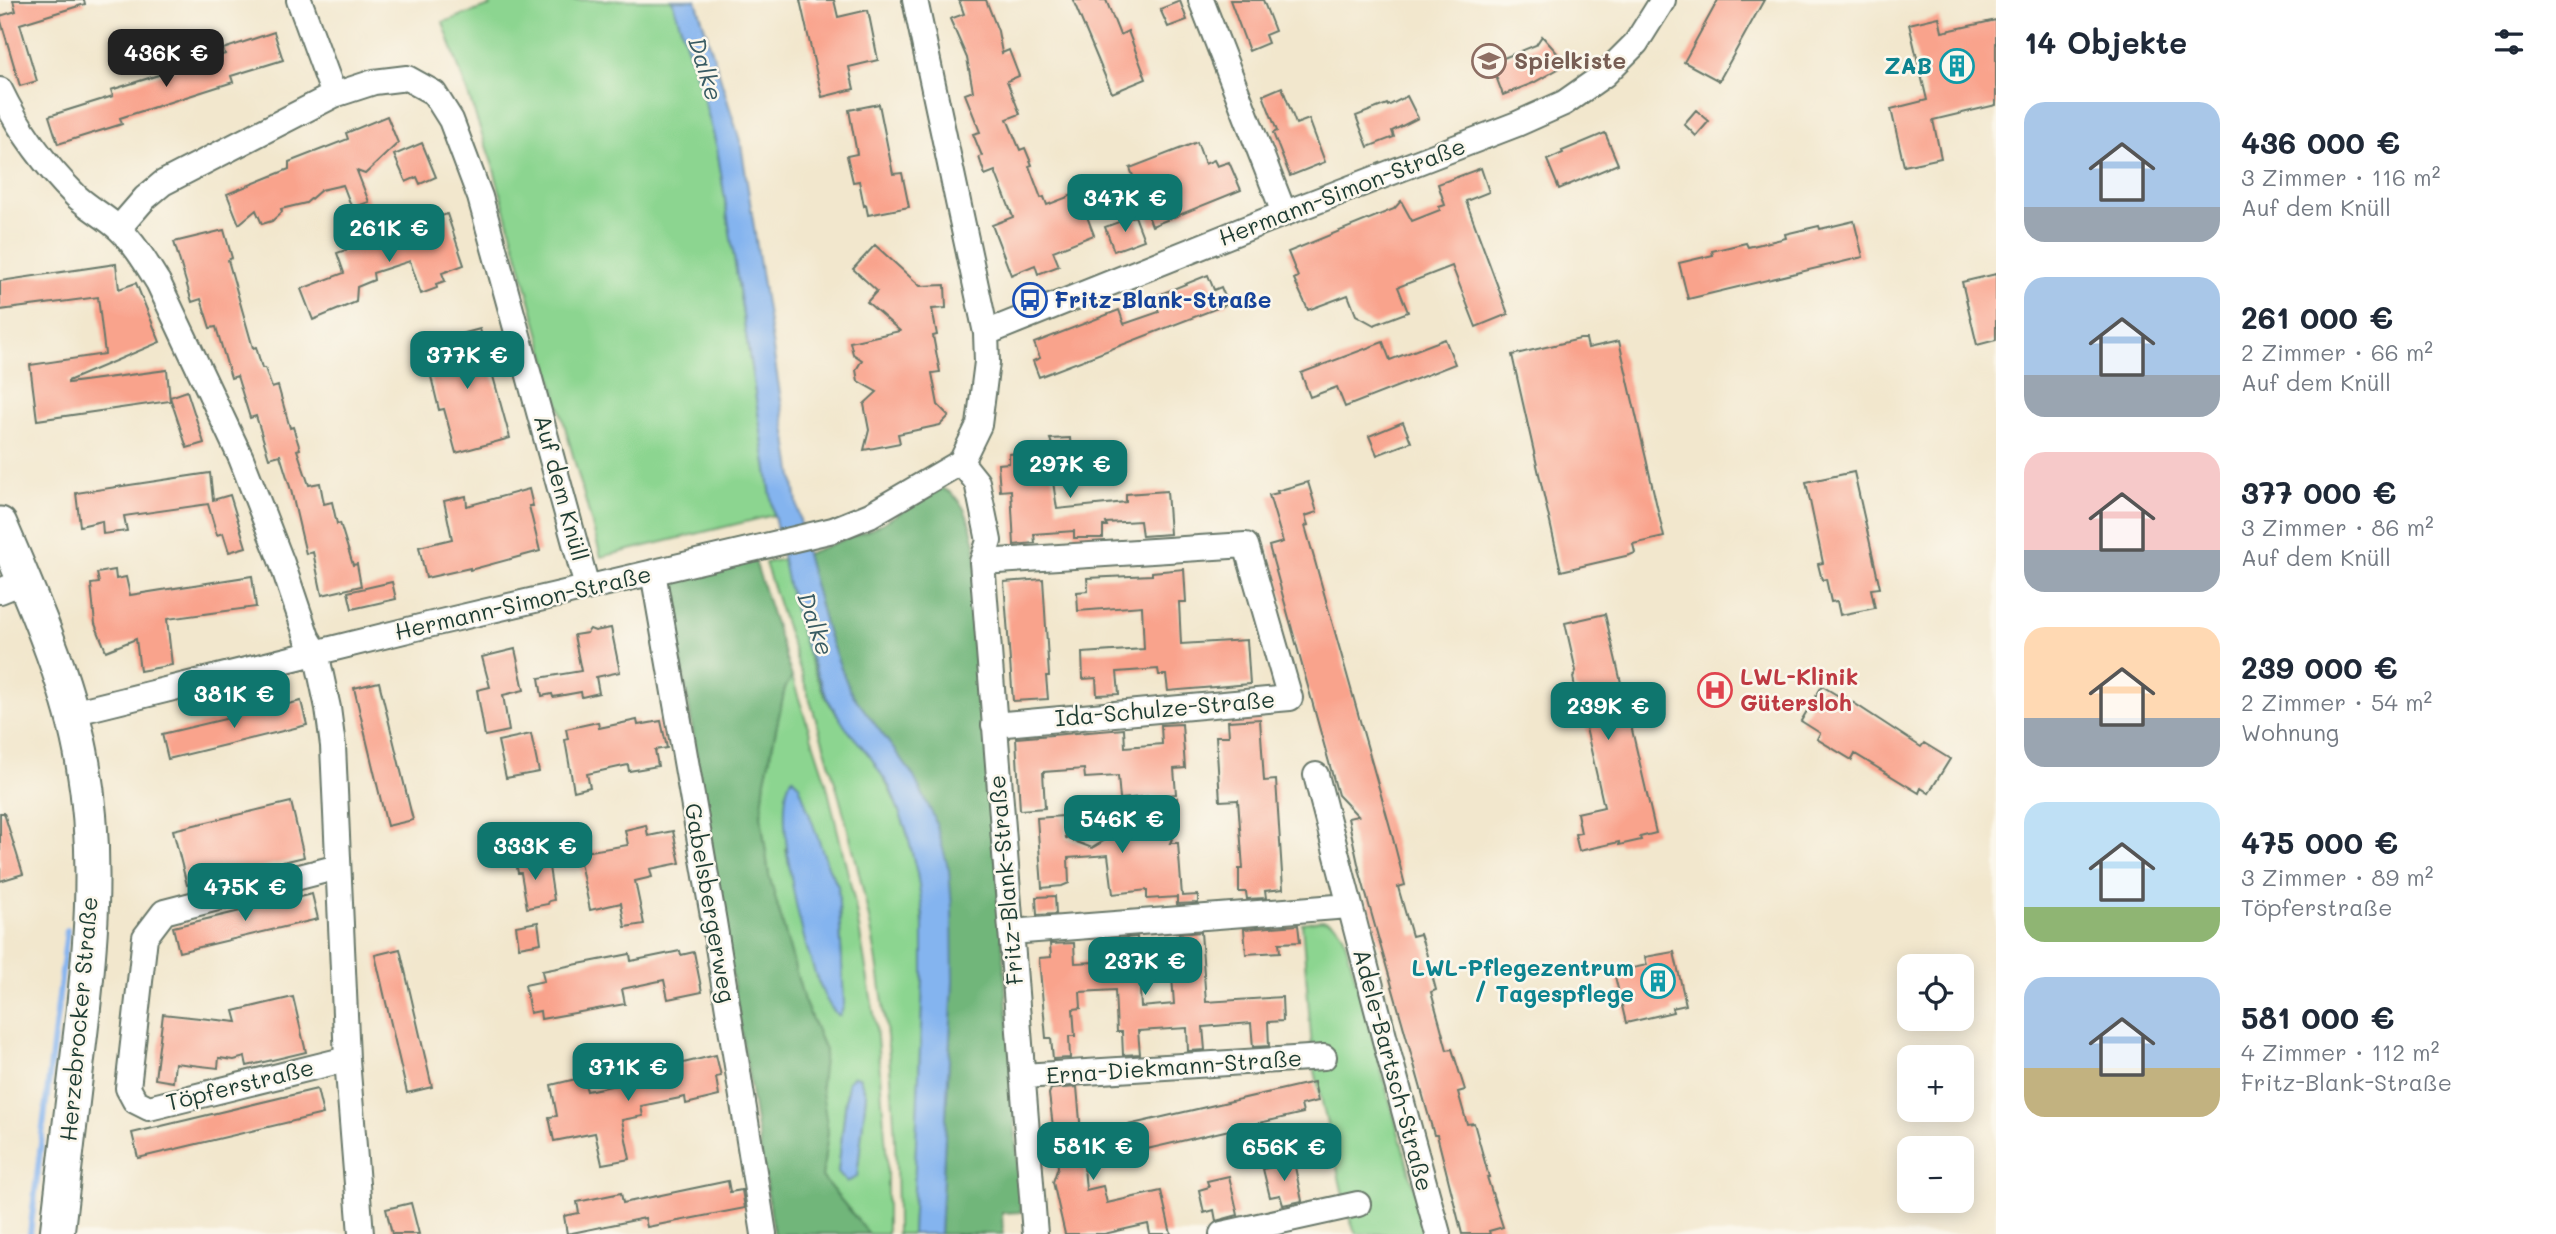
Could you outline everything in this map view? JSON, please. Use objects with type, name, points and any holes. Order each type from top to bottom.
[{"type":"main road","name":"Herzebrocker Straße","points":[[0,524],[12,586],[72,713],[90,817],[93,920],[57,1234]]},
{"type":"street","points":[[299,0],[334,94]]},
{"type":"street","points":[[915,0],[986,333],[987,362],[979,425],[961,462]]},
{"type":"street","points":[[1201,0],[1284,213]]},
{"type":"street","name":"Hermann-Simon-Straße","points":[[986,333],[1284,213],[1517,124],[1564,103],[1604,75],[1636,43],[1663,0]]},
{"type":"street","name":"Auf dem Knüll","points":[[119,229],[145,198],[163,183],[334,94],[374,82],[407,78],[434,93],[451,120],[480,197],[587,587]]},
{"type":"street","points":[[0,90],[14,120],[46,165],[78,198],[119,229],[150,270],[242,457],[307,637],[316,652]]},
{"type":"street","name":"Hermann-Simon-Straße","points":[[72,713],[316,652],[833,530],[870,515],[961,462]]},
{"type":"street","name":"Fritz-Blank-Straße","points":[[961,462],[977,482],[989,541],[982,562],[1035,1234]]},
{"type":"street","name":"Ida-Schulze-Straße","points":[[982,562],[1246,545],[1290,698],[994,725]]},
{"type":"street","name":"Gabelsbergerweg","points":[[653,572],[712,908],[764,1234]]},
{"type":"street","name":"Töpferstraße","points":[[316,652],[333,746],[347,1059],[361,1234]]},
{"type":"street","name":"Adele-Bartsch-Straße","points":[[1316,775],[1438,1234]]},
{"type":"street","name":"Töpferstraße","points":[[338,867],[164,912],[145,936],[128,1088],[135,1101],[149,1108],[347,1059]]},
{"type":"street","points":[[1011,932],[1349,906]]},
{"type":"street","name":"Erna-Diekmann-Straße","points":[[1023,1076],[1324,1057]]},
{"type":"street","points":[[1222,1234],[1358,1204]]},
{"type":"green space","points":[[488,0],[672,0],[717,148],[774,515],[601,557],[493,166],[443,22],[490,6]]},
{"type":"green space","points":[[942,488],[961,504],[975,543],[1021,1212],[1002,1213],[1003,1234],[940,1234],[953,981],[913,775],[850,691],[828,635],[806,554],[874,528]]},
{"type":"green space","points":[[783,559],[806,651],[820,686],[828,701],[881,772],[905,827],[919,881],[923,964],[912,1234],[897,1234],[890,1063],[880,979],[864,895],[831,769],[765,563]]},
{"type":"green space","points":[[755,561],[792,677],[785,688],[765,780],[761,816],[769,875],[804,1001],[825,1050],[821,1085],[828,1132],[822,1177],[869,1234],[774,1234],[670,590],[677,580],[685,576]]},
{"type":"green space","points":[[792,677],[826,782],[854,899],[876,1026],[887,1160],[887,1234],[869,1234],[822,1177],[828,1132],[820,1085],[825,1050],[804,1001],[769,875],[761,816],[765,780],[785,688]],"holes":[[[786,849],[829,869],[838,886],[844,1004],[840,1015],[820,986],[806,945]],[[859,1077],[866,1094],[857,1176],[838,1172],[848,1081]]]},
{"type":"green space","points":[[1322,920],[1336,925],[1344,937],[1427,1234],[1356,1234],[1347,1213],[1313,1062],[1302,923]]},
{"type":"water","name":"Dalke","points":[[672,0],[696,0],[741,144],[798,509],[806,554],[828,635],[850,691],[913,775],[934,817],[949,870],[953,981],[940,1234],[912,1234],[923,982],[923,913],[917,873],[906,829],[890,788],[827,698],[806,647],[788,585],[774,515],[717,148]]},
{"type":"water","points":[[793,778],[799,785],[829,869],[838,886],[844,1004],[840,1016],[828,1002],[816,976],[795,900],[785,822],[786,794]]},
{"type":"water","points":[[854,1076],[859,1077],[866,1094],[857,1177],[847,1182],[838,1172],[848,1081]]},
{"type":"building","points":[[13,0],[84,0],[85,4],[20,24],[37,81],[20,86],[0,18],[16,11]]},
{"type":"building","points":[[800,0],[834,0],[838,17],[868,10],[878,60],[849,67],[854,89],[822,97]]},
{"type":"building","points":[[959,0],[986,0],[998,31],[1002,53],[1009,50],[1019,76],[1007,81],[1020,114],[1007,119],[1020,150],[1025,148],[1041,198],[1044,197],[1047,205],[1078,193],[1094,235],[1053,251],[1059,266],[1038,274],[1035,265],[1011,275],[992,225],[1013,217],[995,171],[985,175],[979,157],[982,156],[973,134],[980,132],[965,94],[973,91],[967,58],[950,19],[964,14]]},
{"type":"building","points":[[1073,0],[1106,0],[1120,35],[1128,31],[1146,79],[1112,93]]},
{"type":"building","points":[[1230,0],[1263,0],[1275,31],[1265,35],[1268,43],[1249,51]]},
{"type":"building","points":[[1718,0],[1764,0],[1719,81],[1684,62]]},
{"type":"building","points":[[1180,1],[1187,20],[1168,27],[1160,9]]},
{"type":"building","name":"ZAB","points":[[1939,17],[1942,32],[1996,20],[1996,105],[1933,120],[1941,158],[1904,166],[1891,109],[1927,100],[1909,24]]},
{"type":"building","points":[[274,32],[283,60],[231,76],[233,82],[120,118],[122,124],[58,144],[49,116],[113,96],[111,90],[225,54],[223,49]]},
{"type":"building","points":[[1542,36],[1567,64],[1533,83],[1503,95],[1491,63],[1536,45]]},
{"type":"building","points":[[1282,87],[1296,124],[1309,119],[1325,162],[1290,176],[1273,133],[1277,131],[1263,95]]},
{"type":"building","points":[[1407,96],[1418,118],[1392,131],[1394,137],[1368,147],[1356,116],[1387,104],[1388,106]]},
{"type":"building","points":[[879,104],[893,174],[902,173],[909,207],[868,215],[859,181],[853,182],[847,156],[857,154],[849,110]]},
{"type":"building","points":[[1696,110],[1709,121],[1696,136],[1684,124]]},
{"type":"building","points":[[387,116],[398,143],[365,174],[357,171],[369,202],[352,208],[343,185],[321,190],[306,203],[281,209],[282,212],[272,221],[262,224],[256,210],[239,224],[227,194],[289,169],[289,162],[348,139],[346,133]]},
{"type":"building","points":[[1605,133],[1618,164],[1559,189],[1547,160]]},
{"type":"building","points":[[1197,142],[1205,164],[1214,160],[1217,166],[1229,162],[1241,190],[1152,226],[1130,168]]},
{"type":"building","points":[[422,143],[436,177],[420,184],[417,177],[406,182],[394,155]]},
{"type":"building","points":[[1481,168],[1489,192],[1466,201],[1508,314],[1476,327],[1452,266],[1398,287],[1408,312],[1374,325],[1356,315],[1348,295],[1308,310],[1294,279],[1298,277],[1288,252],[1394,209],[1401,201],[1412,221],[1440,210],[1439,207],[1445,205],[1438,184]]},
{"type":"building","points":[[447,214],[464,265],[442,273],[445,281],[436,284],[437,288],[421,294],[410,261],[373,273],[374,280],[357,287],[356,302],[313,320],[301,289],[344,273],[337,253]]},
{"type":"building","points":[[1135,216],[1144,240],[1114,251],[1105,227]]},
{"type":"building","points":[[1854,221],[1863,257],[1688,299],[1679,263],[1713,255],[1712,251],[1746,243],[1748,247],[1786,238],[1785,234]]},
{"type":"building","points":[[224,230],[232,258],[228,260],[253,348],[256,347],[272,388],[278,386],[290,428],[293,427],[300,449],[297,450],[309,485],[320,483],[324,504],[332,502],[337,524],[340,523],[353,565],[357,564],[361,586],[322,595],[313,552],[306,554],[280,455],[269,458],[256,416],[250,418],[237,376],[231,378],[216,327],[210,328],[201,299],[192,302],[174,242]]},
{"type":"building","points":[[875,245],[920,286],[945,285],[946,308],[932,309],[937,335],[933,336],[940,372],[932,373],[938,405],[949,416],[940,425],[898,434],[900,443],[864,450],[869,430],[864,404],[877,392],[858,381],[856,370],[862,360],[853,354],[850,342],[900,331],[867,302],[877,291],[853,269]]},
{"type":"building","points":[[116,264],[119,289],[136,283],[160,342],[68,383],[167,370],[170,401],[37,420],[30,365],[105,354],[98,297],[0,310],[0,281]]},
{"type":"building","points":[[1996,274],[1996,340],[1977,345],[1962,282]]},
{"type":"building","points":[[1208,275],[1214,290],[1221,287],[1228,304],[1039,377],[1033,361],[1040,358],[1034,343],[1119,310],[1124,324],[1159,312],[1153,297]]},
{"type":"building","points":[[480,329],[510,438],[456,453],[444,409],[439,410],[424,347],[432,345],[431,342]]},
{"type":"building","points":[[1445,339],[1455,364],[1345,407],[1337,387],[1310,397],[1301,373],[1383,342],[1390,360]]},
{"type":"building","points":[[1586,339],[1588,348],[1619,341],[1664,537],[1633,544],[1635,553],[1630,555],[1561,571],[1512,355]]},
{"type":"building","points":[[187,391],[204,443],[187,448],[170,397]]},
{"type":"building","points":[[1403,422],[1411,442],[1377,455],[1369,436]]},
{"type":"building","points":[[1070,438],[1074,490],[1070,491],[1064,474],[1052,475],[1057,509],[1126,502],[1126,494],[1167,491],[1170,534],[1142,536],[1140,521],[1106,523],[1107,526],[1103,526],[1103,538],[1074,538],[1074,531],[1034,534],[1035,543],[1014,545],[1011,490],[1000,491],[998,464],[1009,463],[1009,454],[1054,450],[1050,439]]},
{"type":"building","points":[[1854,472],[1880,588],[1871,589],[1875,608],[1840,615],[1837,601],[1831,602],[1826,579],[1822,580],[1818,564],[1823,563],[1806,482]]},
{"type":"building","points":[[210,473],[213,500],[230,495],[246,547],[229,552],[223,533],[217,535],[208,504],[124,516],[127,531],[103,534],[102,521],[80,526],[76,493]]},
{"type":"building","points":[[1308,482],[1317,512],[1305,516],[1308,525],[1305,526],[1405,885],[1398,887],[1412,936],[1420,934],[1426,952],[1436,990],[1431,992],[1447,1050],[1452,1049],[1465,1090],[1458,1092],[1467,1124],[1474,1123],[1503,1227],[1489,1231],[1490,1234],[1462,1234],[1437,1135],[1434,1135],[1360,873],[1348,818],[1358,816],[1338,795],[1269,546],[1283,542],[1269,495]]},
{"type":"building","points":[[529,489],[533,506],[529,506],[540,551],[470,570],[426,578],[419,547],[452,539],[444,501],[466,496],[467,506]]},
{"type":"building","points":[[1184,569],[1186,602],[1179,602],[1181,644],[1247,640],[1250,684],[1168,691],[1166,675],[1159,675],[1158,669],[1117,672],[1119,694],[1097,695],[1096,678],[1083,679],[1082,653],[1144,649],[1142,606],[1078,611],[1077,592],[1088,591],[1087,578],[1152,575],[1152,572]]},
{"type":"building","points":[[115,570],[116,579],[126,577],[130,595],[252,576],[256,607],[167,619],[172,665],[140,671],[136,639],[106,651],[95,624],[91,584],[99,583],[97,573]]},
{"type":"building","points":[[1043,579],[1048,699],[1013,701],[1004,582]]},
{"type":"building","points":[[392,582],[396,599],[352,609],[348,592]]},
{"type":"building","points":[[1605,614],[1656,833],[1640,837],[1641,840],[1579,851],[1575,834],[1581,833],[1577,813],[1604,807],[1586,728],[1590,727],[1581,692],[1575,688],[1573,677],[1576,671],[1565,623]]},
{"type":"building","points":[[611,628],[620,672],[596,677],[599,693],[582,697],[581,692],[553,697],[552,694],[542,696],[539,678],[581,671],[574,635],[587,633],[590,629],[595,631]]},
{"type":"building","points":[[515,649],[524,690],[503,695],[509,731],[485,736],[477,690],[490,687],[482,657]]},
{"type":"building","points":[[379,682],[413,820],[387,826],[354,688]]},
{"type":"building","points":[[1822,686],[1842,698],[1843,696],[1921,747],[1924,743],[1950,759],[1929,793],[1921,788],[1919,793],[1855,754],[1852,760],[1817,739],[1820,733],[1801,721]]},
{"type":"building","points":[[301,701],[307,725],[168,759],[162,734]]},
{"type":"building","points":[[1260,719],[1264,781],[1276,780],[1283,889],[1265,891],[1266,898],[1247,899],[1246,892],[1239,892],[1239,869],[1243,869],[1238,800],[1220,801],[1216,736],[1229,736],[1228,721]]},
{"type":"building","points":[[637,720],[638,725],[661,721],[667,748],[655,750],[658,766],[629,771],[628,765],[587,774],[590,787],[574,791],[565,740],[568,739],[566,729],[598,722],[599,728]]},
{"type":"building","points":[[1182,724],[1185,768],[1174,769],[1176,794],[1120,799],[1118,776],[1085,778],[1084,769],[1043,772],[1045,808],[1020,810],[1016,738],[1124,729],[1125,747],[1162,744],[1161,725]]},
{"type":"building","points":[[531,734],[539,772],[506,778],[498,741]]},
{"type":"building","points":[[1177,798],[1179,825],[1170,843],[1178,843],[1182,896],[1198,895],[1198,903],[1177,904],[1177,897],[1147,899],[1147,890],[1113,894],[1108,855],[1068,858],[1069,883],[1042,888],[1037,818],[1063,816],[1066,838],[1092,848]]},
{"type":"building","points":[[291,802],[304,857],[187,885],[173,830]]},
{"type":"building","points":[[0,813],[4,813],[23,874],[0,881]]},
{"type":"building","points":[[646,825],[648,836],[673,831],[680,863],[650,869],[652,877],[635,881],[644,924],[625,927],[621,903],[590,910],[578,853],[628,845],[625,830]]},
{"type":"building","points":[[532,854],[535,870],[549,867],[554,900],[548,904],[527,908],[521,873],[518,873],[515,857]]},
{"type":"building","points":[[312,894],[318,919],[179,952],[173,927]]},
{"type":"building","points":[[1055,896],[1056,914],[1037,915],[1036,897]]},
{"type":"building","points":[[538,922],[541,943],[519,947],[516,926]]},
{"type":"building","points":[[1298,925],[1300,942],[1279,943],[1280,952],[1246,954],[1244,929]]},
{"type":"building","points":[[1201,932],[1206,1002],[1282,997],[1283,1021],[1268,1022],[1269,1046],[1253,1047],[1251,1023],[1203,1027],[1205,1050],[1188,1051],[1187,1028],[1138,1031],[1140,1054],[1123,1055],[1122,1032],[1117,1032],[1115,990],[1080,992],[1081,1008],[1073,1009],[1075,1036],[1069,1036],[1070,1058],[1053,1059],[1051,1038],[1046,1038],[1039,958],[1051,957],[1050,944],[1074,943],[1075,963],[1118,961],[1117,939],[1137,937],[1141,1007],[1174,1004],[1170,949],[1180,949],[1179,934]]},
{"type":"building","points":[[400,949],[432,1087],[407,1093],[375,955]]},
{"type":"building","points":[[680,951],[681,955],[694,952],[702,992],[668,999],[664,980],[622,989],[625,1004],[541,1019],[540,1011],[530,1013],[525,985],[544,981],[542,971],[630,954],[631,961]]},
{"type":"building","points":[[1674,952],[1686,1005],[1672,1008],[1673,1012],[1626,1023],[1614,972],[1647,965],[1645,957]]},
{"type":"building","points":[[293,997],[306,1052],[247,1066],[245,1057],[234,1060],[219,1058],[218,1068],[175,1063],[173,1082],[155,1079],[163,1014],[237,1022],[234,1011]]},
{"type":"building","points":[[716,1055],[721,1076],[716,1077],[719,1096],[686,1104],[685,1097],[641,1106],[643,1116],[622,1120],[630,1159],[602,1164],[595,1133],[554,1141],[549,1117],[557,1116],[551,1085],[576,1079],[578,1085],[585,1084],[587,1091],[636,1081],[634,1071],[655,1067],[655,1070]]},
{"type":"building","points":[[1314,1082],[1318,1101],[1301,1105],[1303,1113],[1121,1155],[1115,1128]]},
{"type":"building","points":[[1077,1087],[1086,1190],[1103,1186],[1107,1203],[1161,1191],[1171,1234],[1150,1234],[1148,1224],[1104,1234],[1065,1234],[1053,1182],[1058,1167],[1049,1094],[1051,1089]]},
{"type":"building","points":[[317,1089],[323,1114],[138,1158],[132,1133]]},
{"type":"building","points":[[1294,1162],[1302,1201],[1283,1205],[1280,1195],[1270,1197],[1263,1169]]},
{"type":"building","points":[[1229,1176],[1238,1215],[1216,1221],[1214,1210],[1204,1213],[1199,1190],[1209,1187],[1207,1181]]},
{"type":"building","points":[[728,1181],[730,1192],[742,1190],[745,1208],[647,1227],[645,1218],[567,1234],[564,1216],[579,1213],[577,1202],[621,1193],[623,1203]]},
{"type":"building","points":[[411,1203],[419,1234],[392,1234],[386,1209]]},
{"type":"waterway","points":[[30,1234],[67,930]]},
{"type":"place","name":"Spielkiste","points":[[1489,61]]},
{"type":"place","name":"ZAB","points":[[1957,66]]},
{"type":"place","name":"Fritz-Blank-Straße","points":[[1030,300]]},
{"type":"place","name":"LWL-Klinik Gütersloh","points":[[1715,690]]},
{"type":"place","name":"LWL-Pflegezentrum / Tagespflege","points":[[1658,981]]}]
